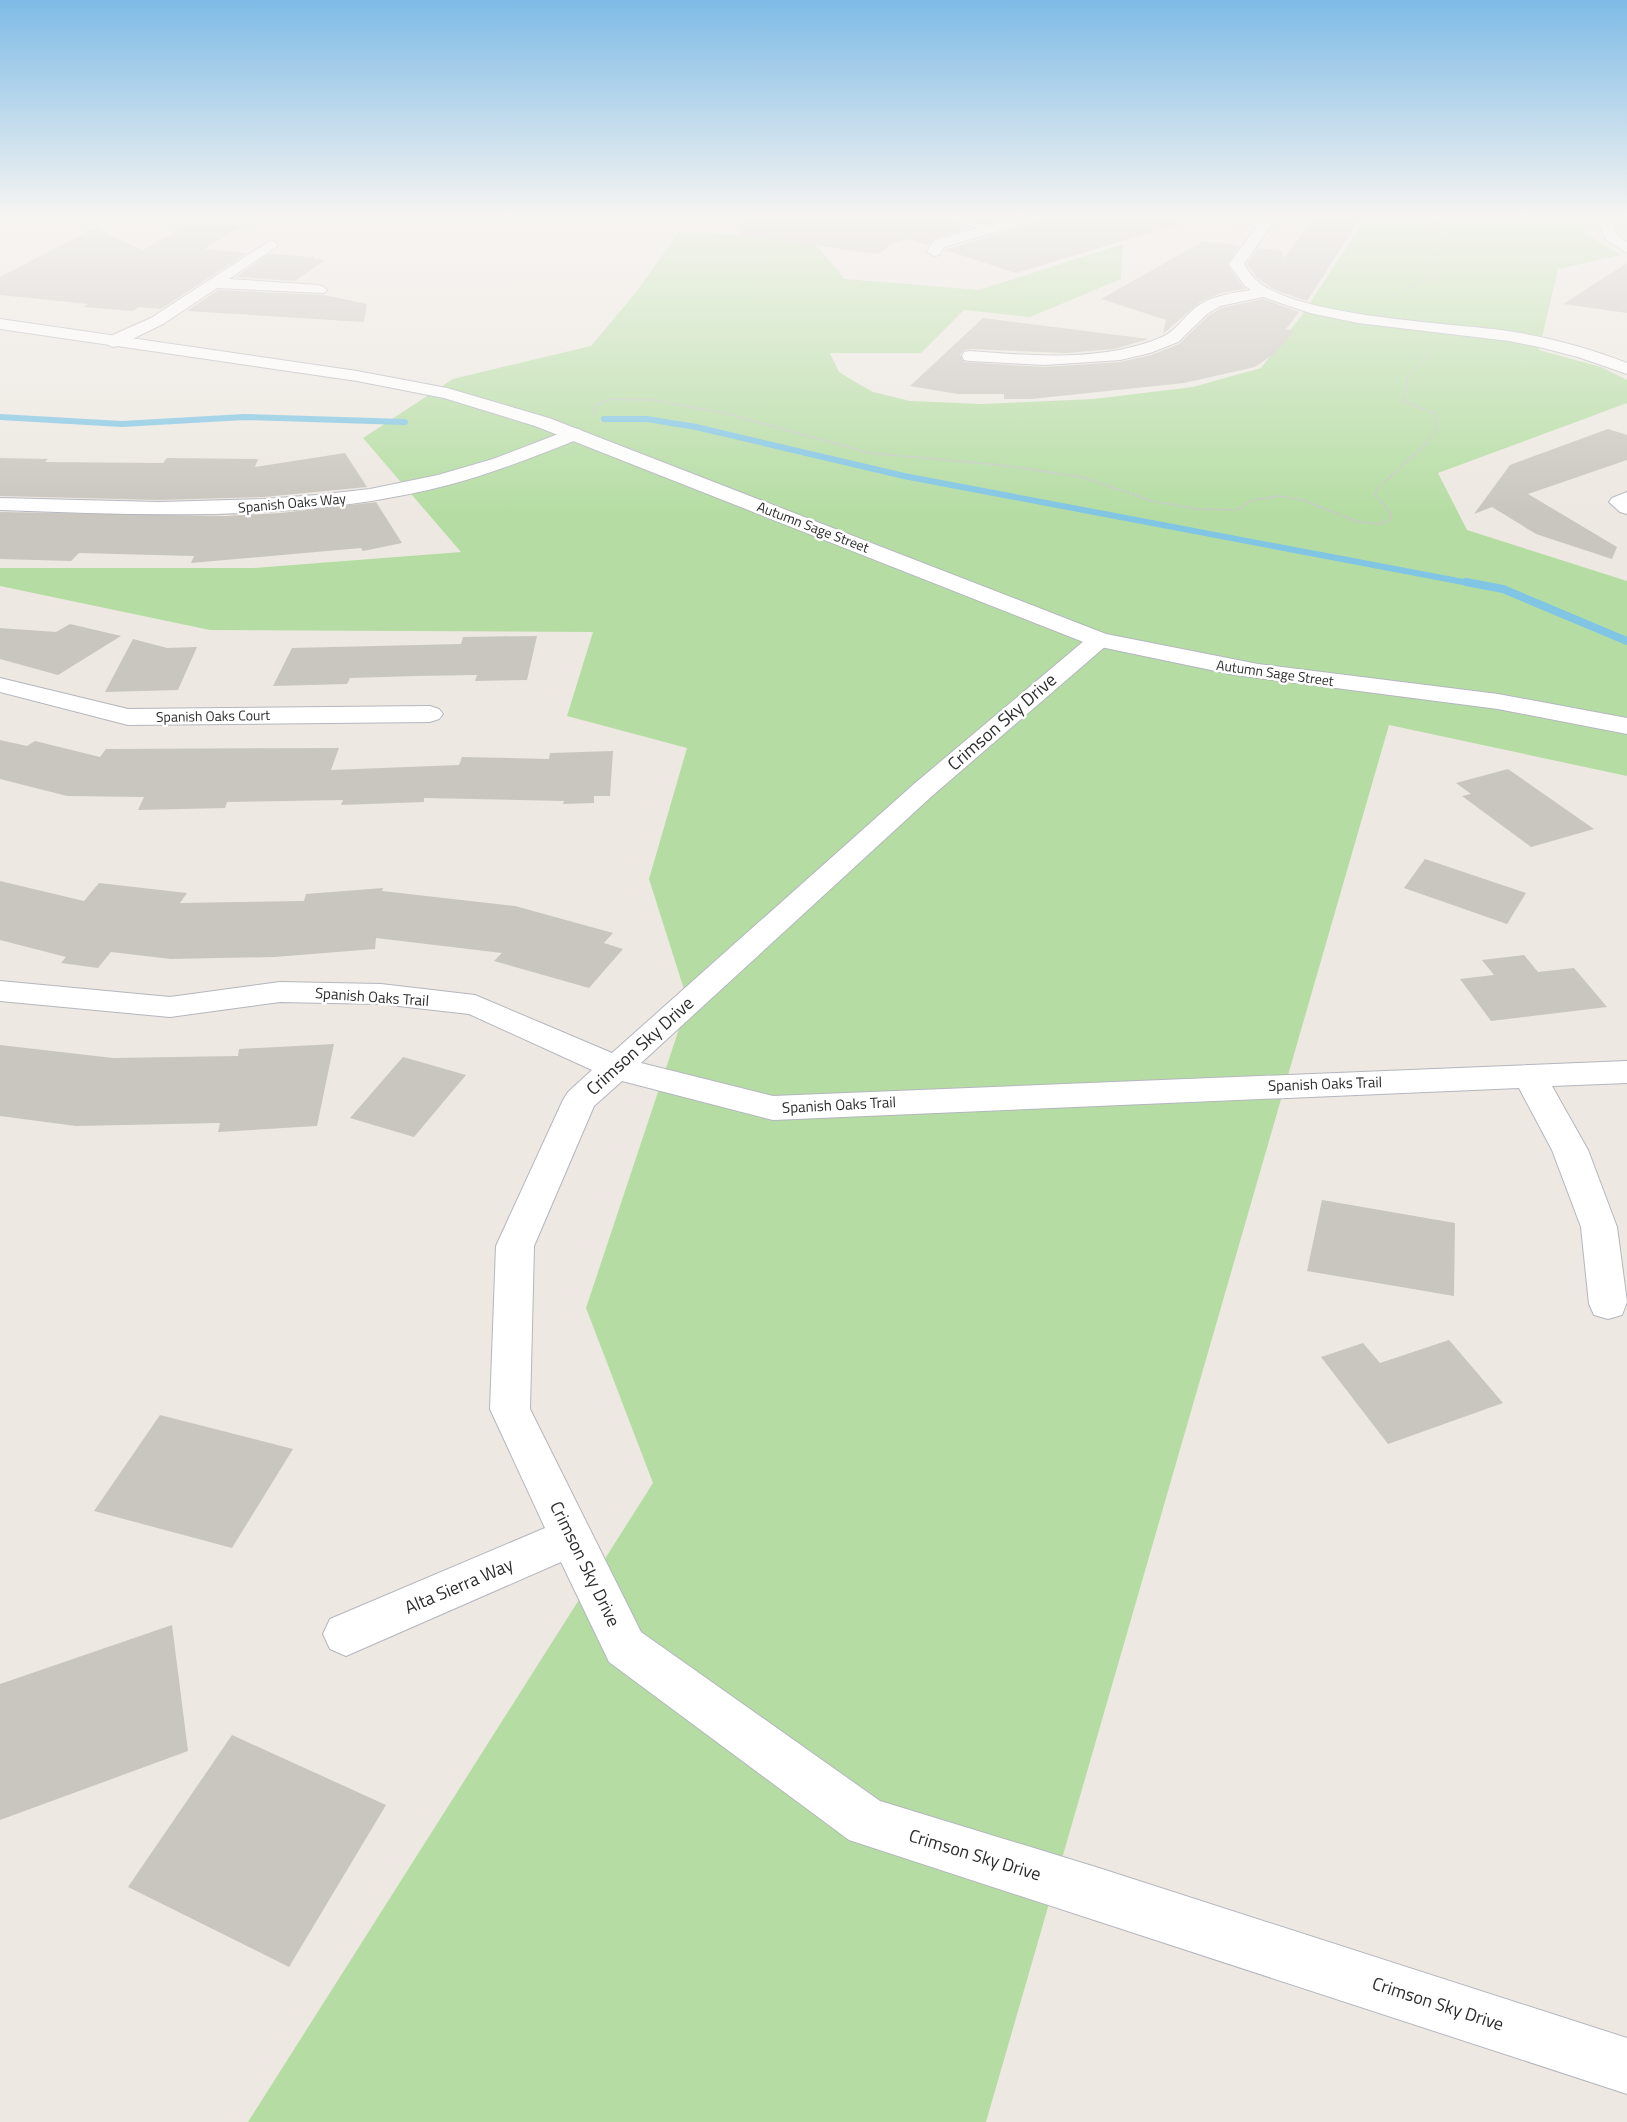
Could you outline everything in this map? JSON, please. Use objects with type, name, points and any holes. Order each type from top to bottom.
[{"type":"street","points":[[112,342],[166,315]]},
{"type":"street","points":[[970,356],[1042,361],[1095,357],[1147,348],[1168,341],[1180,333],[1197,315]]},
{"type":"street","points":[[1341,315],[1538,342],[1627,369]]},
{"type":"street","name":"Autumn Sage Street","points":[[0,324],[357,376],[447,393],[542,422],[582,429],[1099,639],[1186,659],[1278,675],[1543,709],[1627,726]]},
{"type":"street","name":"Spanish Oaks Way","points":[[0,504],[232,508],[330,501],[425,485],[516,457],[582,429]]},
{"type":"street","points":[[1627,498],[1619,502],[1627,508]]},
{"type":"street","name":"Crimson Sky Drive","points":[[1099,639],[923,790],[580,1100],[516,1246],[510,1409],[625,1647],[867,1822],[1099,1894],[1627,2066]]},
{"type":"street","name":"Spanish Oaks Court","points":[[0,685],[128,717],[430,714]]},
{"type":"street","name":"Spanish Oaks Trail","points":[[0,991],[170,1007],[280,992],[381,994],[475,1005],[616,1068],[772,1108],[1627,1072]]},
{"type":"street","points":[[1530,1077],[1570,1150],[1599,1227],[1608,1304]]},
{"type":"street","name":"Alta Sierra Way","points":[[346,1634],[572,1538]]},
{"type":"path","points":[[582,429],[596,405],[601,402],[623,398],[654,400],[728,414],[870,453],[1000,465],[1082,477],[1152,501],[1219,511],[1236,510],[1253,500],[1279,496],[1311,503],[1358,522],[1378,524],[1389,520],[1392,514],[1375,495],[1378,488],[1415,454],[1428,446],[1437,429],[1436,414],[1403,401],[1410,373],[1417,369],[1422,357],[1438,347]]},
{"type":"green space","points":[[617,315],[959,315],[921,353],[830,353],[839,372],[873,392],[910,401],[982,404],[1094,399],[1193,387],[1261,368],[1302,315],[1547,315],[1539,350],[1601,367],[1627,380],[1627,403],[1438,473],[1467,530],[1627,581],[1627,776],[1389,725],[986,2122],[248,2122],[653,1483],[586,1308],[688,1002],[649,879],[687,748],[567,716],[593,632],[210,630],[0,586],[0,568],[253,568],[461,552],[363,438],[453,379],[591,346]]},
{"type":"green space","points":[[1011,315],[1035,315],[1030,317]]},
{"type":"building","points":[[252,315],[365,315],[364,322]]},
{"type":"building","points":[[1151,315],[1185,315],[1163,334],[1166,320]]},
{"type":"building","points":[[1297,315],[1286,329],[1295,331],[1274,354],[1255,367],[1184,383],[1031,399],[1004,399],[1004,394],[958,394],[910,386],[983,318],[1149,339],[1114,349],[1066,353],[970,349],[964,350],[960,355],[964,362],[1044,367],[1120,362],[1151,355],[1179,344],[1208,316]]},
{"type":"building","points":[[1608,429],[1627,435],[1627,460],[1528,494],[1617,547],[1612,559],[1536,534],[1492,507],[1474,514],[1510,465]]},
{"type":"building","points":[[345,453],[367,487],[264,497],[159,500],[0,496],[0,458],[48,459],[45,462],[163,463],[167,458],[258,459],[255,467]]},
{"type":"building","points":[[376,502],[402,543],[363,551],[361,548],[191,563],[194,556],[79,553],[71,561],[0,559],[0,512],[225,516],[281,513]]},
{"type":"building","points":[[70,624],[121,636],[58,675],[0,659],[0,628],[56,632]]},
{"type":"building","points":[[537,636],[527,680],[475,681],[477,675],[416,676],[350,678],[347,684],[273,686],[292,648],[461,644],[463,637]]},
{"type":"building","points":[[133,639],[167,648],[197,647],[178,690],[105,692]]},
{"type":"building","points":[[0,740],[27,746],[35,741],[100,757],[106,749],[339,748],[331,770],[459,765],[462,757],[549,759],[550,753],[613,751],[610,796],[594,796],[594,803],[563,804],[564,801],[424,798],[424,802],[341,805],[343,800],[227,802],[225,808],[138,810],[144,797],[67,796],[0,779]]},
{"type":"building","points":[[1508,769],[1594,829],[1531,847],[1462,796],[1471,794],[1456,783]]},
{"type":"building","points":[[1425,859],[1526,893],[1507,924],[1404,888]]},
{"type":"building","points":[[0,881],[84,901],[99,883],[187,893],[180,903],[304,901],[306,894],[383,888],[382,891],[515,906],[613,933],[604,943],[623,949],[589,988],[494,961],[502,953],[376,938],[375,949],[274,957],[171,959],[111,952],[98,968],[61,963],[66,957],[0,940]]},
{"type":"building","points":[[1524,955],[1538,972],[1574,968],[1607,1007],[1491,1021],[1460,979],[1494,975],[1482,960]]},
{"type":"building","points":[[334,1044],[317,1126],[218,1132],[220,1123],[76,1126],[0,1116],[0,1045],[113,1058],[238,1056],[239,1049]]},
{"type":"building","points":[[403,1057],[466,1075],[414,1137],[350,1118]]},
{"type":"building","points":[[1322,1200],[1455,1223],[1454,1296],[1307,1271]]},
{"type":"building","points":[[1449,1340],[1503,1403],[1388,1444],[1321,1357],[1363,1343],[1380,1363]]},
{"type":"building","points":[[160,1415],[293,1449],[232,1548],[94,1511]]},
{"type":"building","points":[[172,1625],[188,1751],[0,1820],[0,1684]]},
{"type":"building","points":[[232,1735],[386,1805],[289,1967],[128,1887]]},
{"type":"waterway","points":[[0,417],[122,424],[244,417],[405,422]]},
{"type":"waterway","points":[[604,419],[647,419],[696,427],[904,476],[1474,584]]},
{"type":"waterway","points":[[1466,582],[1503,589],[1627,641]]}]
